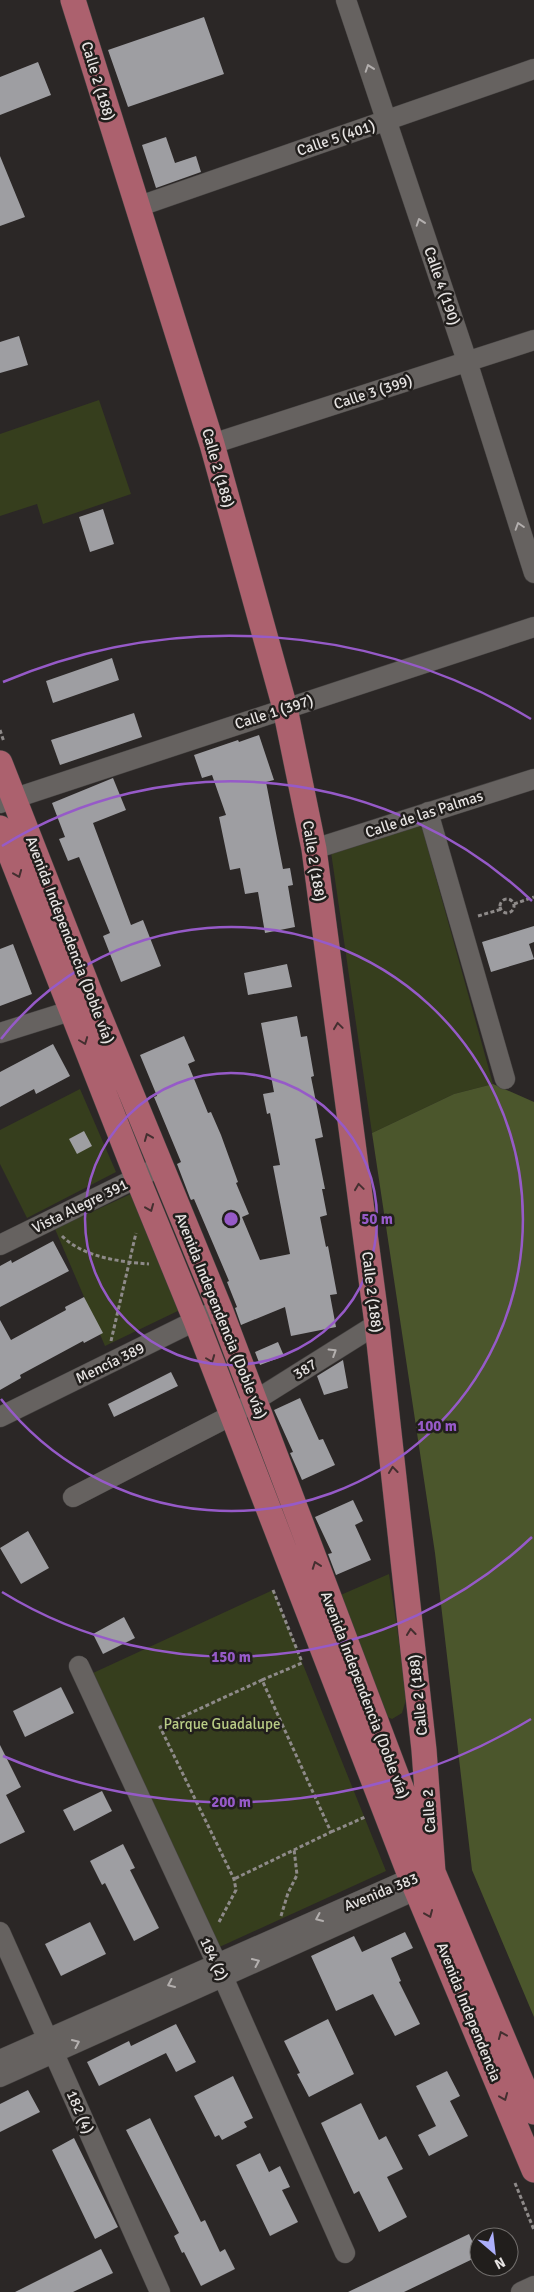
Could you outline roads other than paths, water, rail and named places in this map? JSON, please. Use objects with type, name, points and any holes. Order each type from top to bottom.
[{"type":"main road","name":"Calle 2 (188)","points":[[72,0],[212,444],[285,708],[314,849],[377,1324],[424,1750]]},
{"type":"main road","name":"Avenida Independencia (Doble vía)","points":[[0,763],[7,801],[83,1007],[137,1177],[196,1321],[402,1854]]},
{"type":"main road","name":"Avenida Independencia (Doble vía)","points":[[0,828],[83,1007],[160,1166],[220,1309],[256,1400],[319,1574],[421,1879]]},
{"type":"main road","name":"Calle 2","points":[[421,1879],[424,1750]]},
{"type":"main road","name":"Avenida Independencia","points":[[402,1854],[421,1879],[534,2112]]},
{"type":"main road","name":"Avenida Independencia","points":[[421,1879],[534,2170]]},
{"type":"street","name":"Calle 4 (190)","points":[[346,0],[467,361],[534,572]]},
{"type":"street","name":"Calle 5 (401)","points":[[137,207],[534,69]]},
{"type":"street","name":"Calle 3 (399)","points":[[212,444],[534,340]]},
{"type":"street","name":"Calle 1 (397)","points":[[7,801],[285,708],[534,628]]},
{"type":"street","name":"Calle de las Palmas","points":[[314,849],[534,778]]},
{"type":"street","points":[[428,812],[505,1079]]},
{"type":"street","points":[[0,1034],[83,1007]]},
{"type":"street","name":"Vista Alegre 391","points":[[0,1245],[160,1166]]},
{"type":"street","name":"Mencía 389","points":[[0,1417],[220,1309]]},
{"type":"street","name":"387","points":[[73,1497],[232,1414],[377,1324]]},
{"type":"street","name":"184 (2)","points":[[79,1666],[219,1970],[345,2253]]},
{"type":"street","name":"Avenida 383","points":[[0,2078],[50,2046],[421,1879]]},
{"type":"street","name":"182 (4)","points":[[0,1932],[160,2292]]},
{"type":"street","name":"Avenida 383","points":[[0,2060],[50,2046]]},
{"type":"street","points":[[521,2292],[534,2286]]},
{"type":"park label","name":"Parque Guadalupe","points":[[222,1724]]}]
